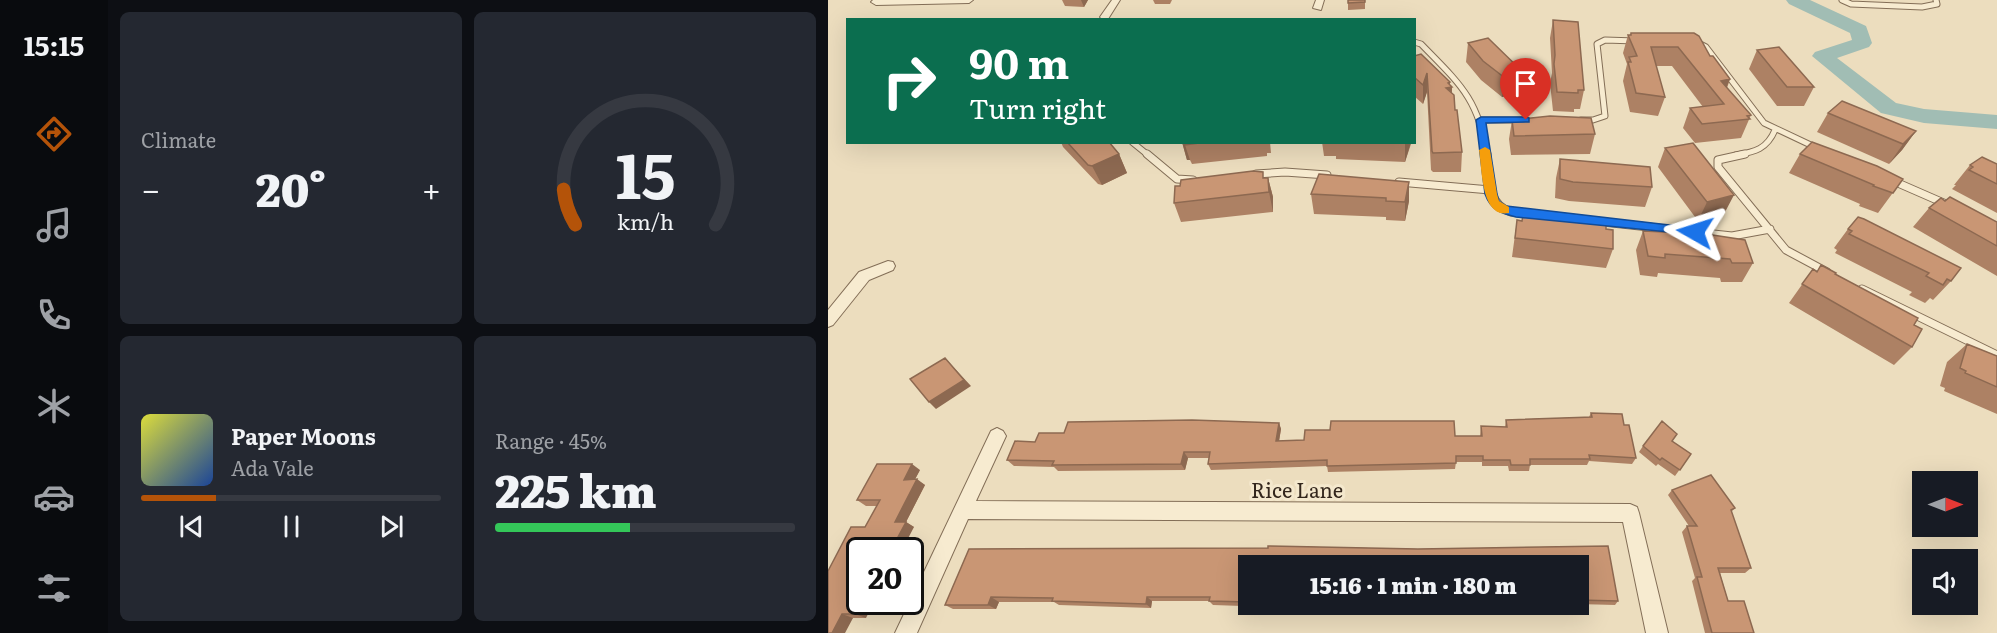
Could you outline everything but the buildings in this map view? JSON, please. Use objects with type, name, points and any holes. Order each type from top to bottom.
[{"type":"street","points":[[878,0],[876,2],[969,0]]},
{"type":"street","points":[[1105,17],[1116,0]]},
{"type":"street","points":[[828,321],[864,276],[888,266]]},
{"type":"street","points":[[906,633],[997,436]]},
{"type":"street","name":"Rice Lane","points":[[963,510],[1630,513],[1657,633]]},
{"type":"lane","points":[[1842,0],[1851,4],[1922,7],[1938,4],[1936,0]]},
{"type":"lane","points":[[1888,0],[1895,5]]},
{"type":"lane","points":[[1571,120],[1593,120],[1605,116],[1597,44],[1605,40],[1639,41]]},
{"type":"lane","points":[[1684,42],[1695,42],[1706,46],[1764,123],[1829,153]]},
{"type":"lane","points":[[1416,43],[1421,44],[1468,95],[1481,120],[1490,190],[1494,203],[1502,209],[1516,213],[1732,236],[1770,229]]},
{"type":"lane","points":[[1481,120],[1526,120]]},
{"type":"lane","points":[[1775,130],[1770,146],[1761,151],[1732,154],[1718,160],[1718,168],[1786,250],[1836,276]]},
{"type":"lane","points":[[1134,144],[1177,179],[1203,179]]},
{"type":"lane","points":[[1250,175],[1285,172],[1330,176]]},
{"type":"lane","points":[[1882,176],[1958,210]]},
{"type":"lane","points":[[1387,181],[1490,190]]},
{"type":"lane","points":[[1857,286],[1997,355]]},
{"type":"waterway","points":[[1795,0],[1859,30],[1862,43],[1822,56],[1889,108],[1924,116],[1997,122]]},
{"type":"slow traffic","points":[[1485,150],[1494,203],[1505,210]]},
{"type":"route","points":[[1526,120],[1481,120],[1491,194],[1494,203],[1502,209],[1516,213],[1695,232]]}]
